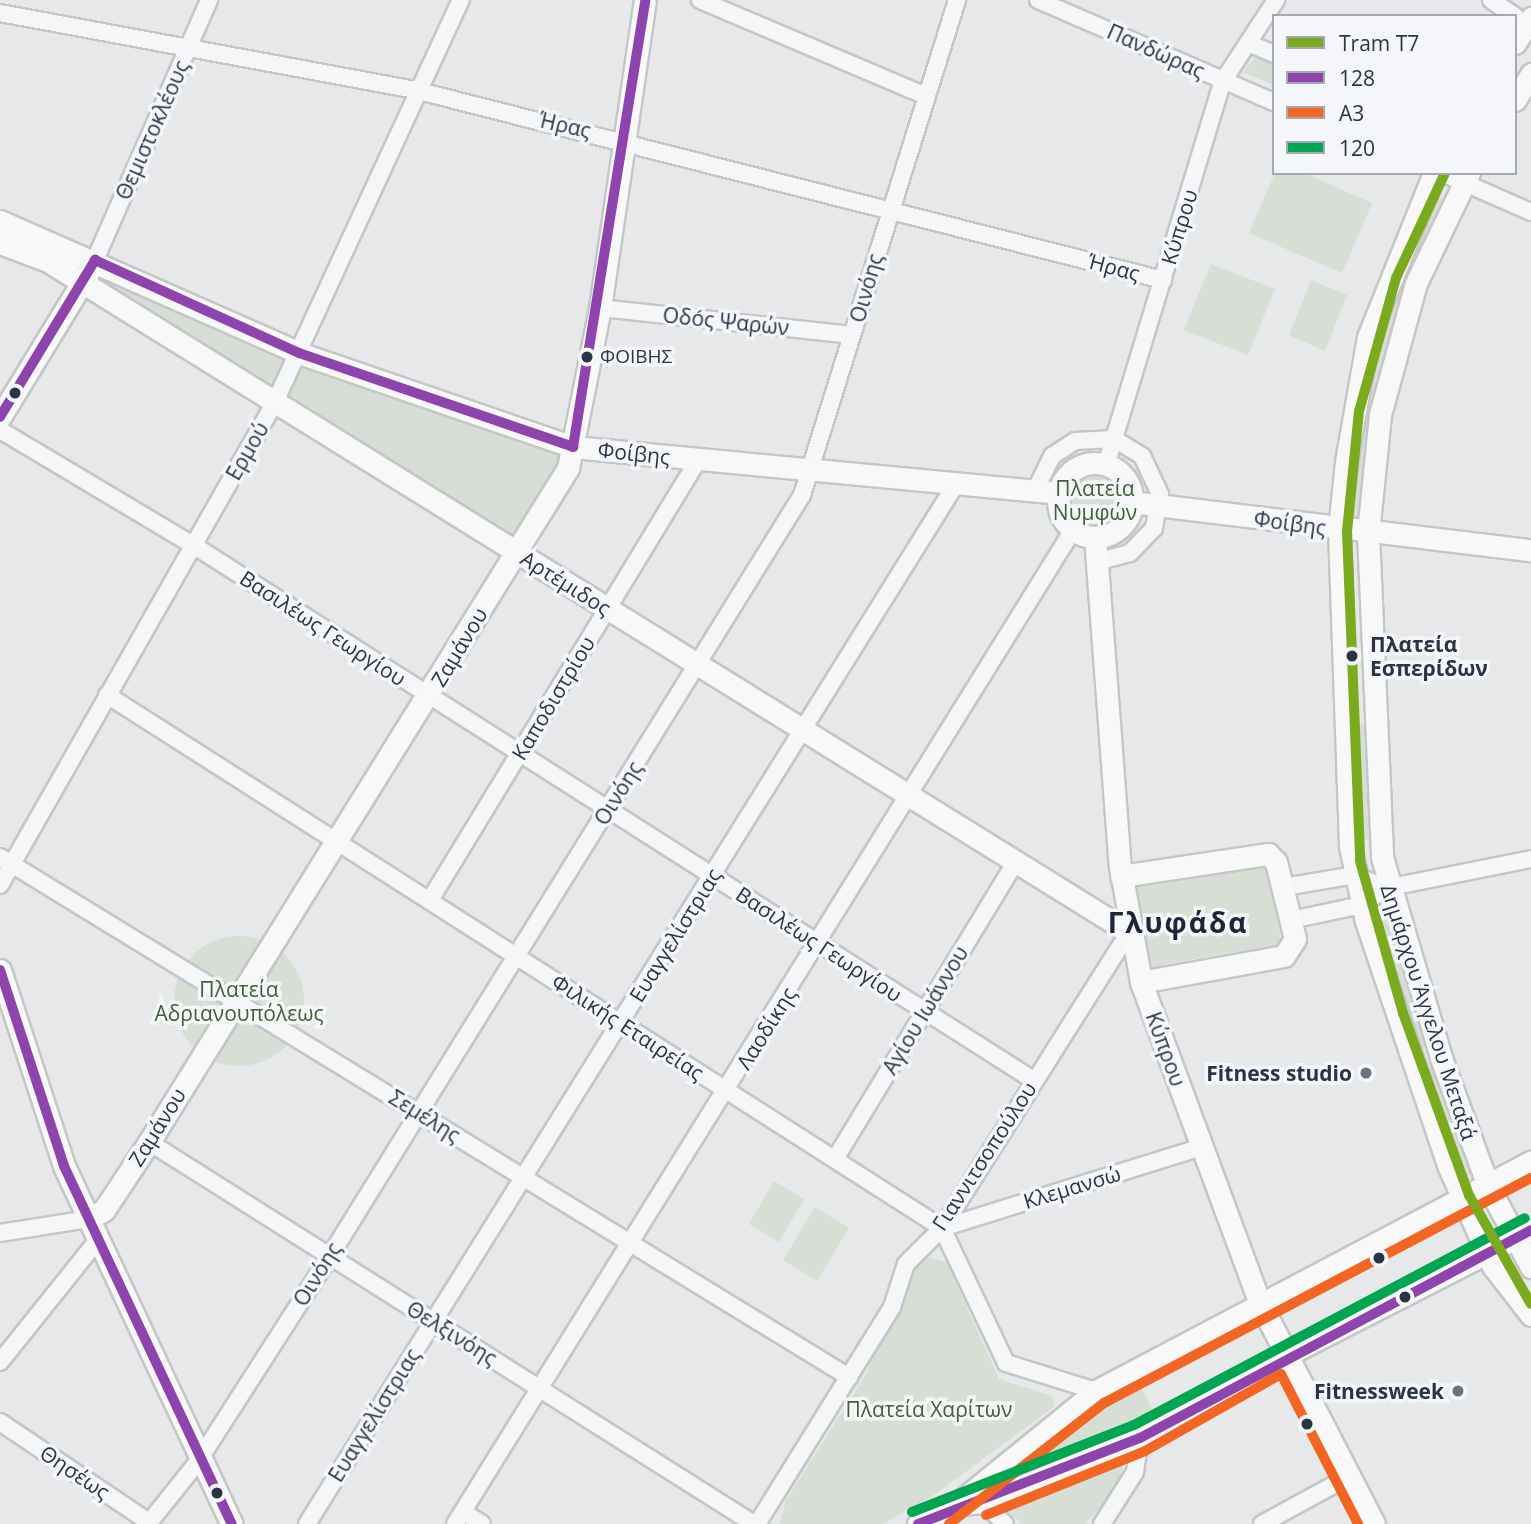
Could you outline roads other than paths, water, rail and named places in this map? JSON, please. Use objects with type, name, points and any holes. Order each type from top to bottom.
[{"type":"street","name":"Θεμιστοκλέους","points":[[95,260],[209,0]]},
{"type":"street","name":"Ερμού","points":[[0,885],[6,860],[107,695],[275,402],[461,0]]},
{"type":"street","name":"Ζαμάνου","points":[[88,1219],[104,1210],[149,1142],[568,468],[600,308],[627,139],[645,0]]},
{"type":"street","points":[[700,0],[924,95]]},
{"type":"street","name":"Οινόης","points":[[148,1523],[200,1460],[330,1255],[417,1110],[517,956],[802,495],[924,95],[957,0]]},
{"type":"street","name":"Πανδώρας","points":[[1038,0],[1272,101]]},
{"type":"street","name":"Κύπρου","points":[[1106,465],[1223,81],[1276,0]]},
{"type":"street","points":[[1491,0],[1515,14]]},
{"type":"street","name":"Ήρας","points":[[0,13],[419,92],[627,139],[1163,280]]},
{"type":"street","points":[[1517,36],[1522,18]]},
{"type":"street","points":[[1248,43],[1272,53]]},
{"type":"street","points":[[1517,97],[1531,74]]},
{"type":"street","name":"Δημάρχου Άγγελου Μεταξά","points":[[1433,175],[1368,337],[1339,530],[1355,875],[1362,905],[1462,1199],[1487,1254],[1531,1315]]},
{"type":"street","points":[[1466,178],[1531,212]]},
{"type":"street","name":"Δημάρχου Άγγελου Μεταξά","points":[[1466,178],[1416,283],[1395,349],[1380,415],[1368,533],[1386,888],[1488,1186],[1522,1235],[1531,1267]]},
{"type":"street","name":"Φοίβης","points":[[1,226],[95,260],[299,353],[573,447],[954,487],[1059,493]]},
{"type":"street","name":"Αρτέμιδος","points":[[1,226],[82,283],[1129,932]]},
{"type":"street","points":[[0,417],[95,260]]},
{"type":"street","name":"Οδóς Ψαρών","points":[[600,308],[852,335]]},
{"type":"street","name":"Βασιλέως Γεωργίου","points":[[0,430],[193,545],[1033,1080]]},
{"type":"street","points":[[1035,491],[1044,466],[1063,447],[1087,438],[1114,439],[1149,464],[1160,505],[1140,546],[1097,562]]},
{"type":"street","name":"Καποδιστρίου","points":[[430,901],[698,460]]},
{"type":"street","points":[[1106,465],[1126,479],[1132,502],[1116,531],[1095,537],[1073,530],[1061,514],[1059,493],[1078,468],[1106,465]]},
{"type":"street","name":"Ευαγγελίστριας","points":[[307,1524],[954,487]]},
{"type":"street","name":"Φοίβης","points":[[1132,502],[1339,530],[1531,550]]},
{"type":"street","name":"Λαοδίκης","points":[[459,1518],[912,797],[1073,530]]},
{"type":"street","name":"Κύπρου","points":[[1095,537],[1121,876],[1129,932],[1141,982],[1260,1303],[1374,1524]]},
{"type":"street","name":"Φιλικής Εταιρείας","points":[[107,695],[942,1228]]},
{"type":"street","points":[[1121,876],[1263,853],[1276,862],[1291,920],[1294,944],[1284,956],[1141,982]]},
{"type":"street","points":[[1291,920],[1362,905],[1386,888],[1531,859]]},
{"type":"street","name":"Σεμέλης","points":[[6,860],[849,1377]]},
{"type":"street","name":"Αγίου Ιωάννου","points":[[835,1159],[923,1010],[1016,861]]},
{"type":"street","points":[[1284,887],[1355,875],[1386,888]]},
{"type":"street","name":"Γιαννιτσοπούλου","points":[[756,1524],[892,1307],[905,1264],[942,1228],[1033,1080],[1129,932]]},
{"type":"street","points":[[0,970],[97,1241],[232,1524]]},
{"type":"street","name":"Θελξινόης","points":[[149,1142],[756,1524]]},
{"type":"street","name":"Κλεμανσώ","points":[[942,1228],[1202,1147]]},
{"type":"street","points":[[918,1524],[957,1504],[1096,1391],[1531,1162]]},
{"type":"street","points":[[0,1233],[88,1219]]},
{"type":"street","points":[[942,1228],[1006,1363],[1096,1391]]},
{"type":"street","points":[[957,1504],[983,1502],[1140,1438],[1287,1355],[1522,1235]]},
{"type":"street","points":[[0,1362],[97,1241]]},
{"type":"street","name":"Θησέως","points":[[0,1422],[148,1523]]},
{"type":"street","points":[[1102,1524],[1135,1472],[1140,1438]]},
{"type":"street","points":[[1262,1524],[1350,1476]]},
{"type":"street","points":[[983,1502],[1005,1524]]},
{"type":"street","points":[[459,1518],[482,1524]]},
{"type":"tram line","name":"Τ7","points":[[1444,175],[1396,278],[1359,411],[1347,531],[1360,861],[1403,1013],[1469,1195],[1531,1304]]},
{"type":"place","name":"ΦΟΙΒΗΣ","points":[[587,357]]},
{"type":"place","name":"Πλατεία Εσπερίδων","points":[[1352,656]]},
{"type":"place","name":"Fitness studio","points":[[1366,1073]]},
{"type":"place","name":"Fitnessweek","points":[[1458,1391]]},
{"type":"district","name":"Γλυφάδα","points":[[1178,922]]},
{"type":"park label","name":"Πλατεία Νυμφών","points":[[1095,500]]},
{"type":"park label","name":"Πλατεία Αδριανουπόλεως","points":[[239,1001]]},
{"type":"park label","name":"Πλατεία Χαρίτων","points":[[929,1409]]}]
